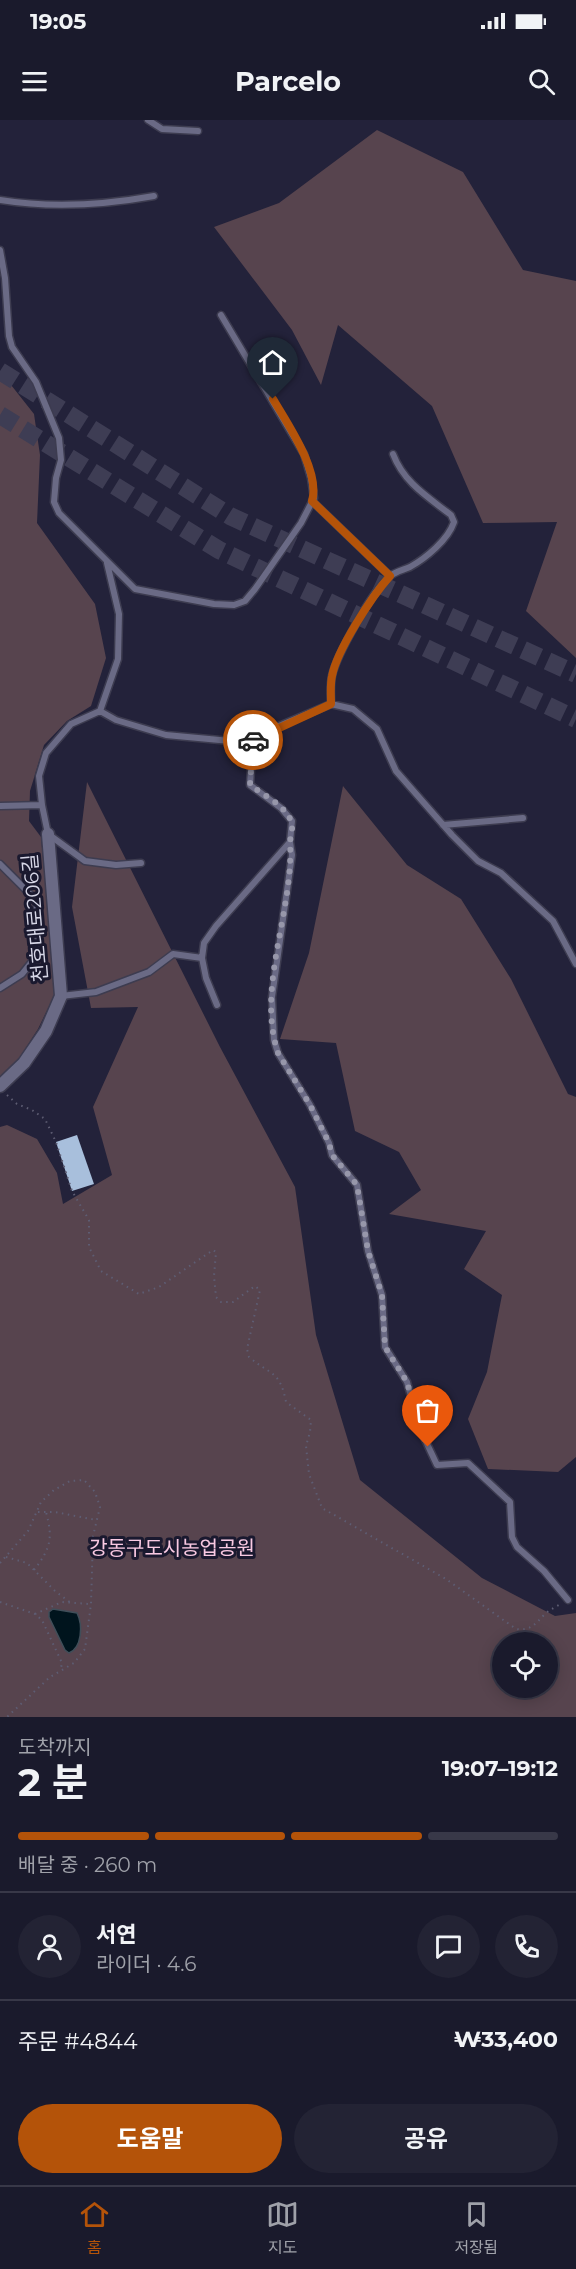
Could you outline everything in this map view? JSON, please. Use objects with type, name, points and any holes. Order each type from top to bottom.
[{"type":"street","name":"천호대로206길","points":[[0,1088],[24,1063],[41,1039],[62,996],[48,834]]},
{"type":"lane","points":[[148,120],[162,129],[198,131]]},
{"type":"lane","points":[[0,200],[30,205],[127,201],[154,196]]},
{"type":"lane","points":[[0,250],[12,347],[36,382],[59,438],[61,460],[56,478],[54,502],[59,513],[135,589],[202,602],[234,605],[245,601],[255,589],[301,523],[314,498],[304,454],[221,315]]},
{"type":"lane","points":[[331,704],[332,676],[339,657],[375,593],[390,576],[412,566],[434,549],[451,531],[454,522],[451,516],[399,471],[393,454]]},
{"type":"lane","points":[[312,501],[390,576]]},
{"type":"lane","points":[[107,563],[119,614],[118,659],[100,711],[116,720],[166,735],[241,742],[253,739],[331,704],[353,709],[377,729],[396,771],[442,825],[478,861],[501,873],[553,921],[576,964]]},
{"type":"lane","name":"천호대로206길","points":[[48,834],[39,776],[46,753],[71,724],[100,711]]},
{"type":"lane","points":[[253,739],[250,785],[281,808],[292,821],[290,842],[292,855],[272,997],[274,1040],[278,1053],[315,1114],[329,1143],[332,1155],[357,1185],[368,1251],[382,1295],[385,1347],[407,1382],[420,1429],[436,1465],[468,1463],[510,1502],[512,1537],[518,1547],[544,1571],[568,1600]]},
{"type":"lane","points":[[0,806],[42,805]]},
{"type":"lane","points":[[442,825],[523,818]]},
{"type":"lane","points":[[48,834],[85,861],[116,865],[141,863]]},
{"type":"lane","points":[[217,1005],[206,978],[202,958],[204,943],[216,926],[290,842]]},
{"type":"lane","points":[[0,864],[36,900],[40,932],[34,959],[22,974],[0,988]]},
{"type":"lane","points":[[62,996],[96,992],[149,972],[173,954],[202,958]]},
{"type":"path","points":[[0,1088],[17,1104],[45,1119],[72,1191],[89,1220],[89,1247],[101,1271],[139,1294],[159,1287],[213,1250],[216,1252],[214,1276],[216,1297],[221,1302],[233,1302],[255,1286],[260,1290],[247,1349],[249,1357],[277,1376],[286,1402],[311,1420],[306,1446],[309,1474],[322,1508],[446,1579],[516,1629],[525,1630],[536,1625],[546,1613],[568,1600]]},
{"type":"path","points":[[0,1563],[28,1531],[41,1502],[54,1490],[70,1481],[84,1480],[95,1492],[100,1507],[93,1536],[91,1604],[85,1649],[74,1663],[60,1669],[7,1717]]},
{"type":"path","points":[[38,1512],[96,1520]]},
{"type":"path","points":[[34,1570],[48,1553],[51,1531],[46,1512]]},
{"type":"path","points":[[6,1557],[27,1563],[71,1603]]},
{"type":"path","points":[[0,1602],[35,1614],[42,1620],[62,1663],[60,1669]]},
{"type":"path","points":[[35,1614],[62,1602],[91,1604]]},
{"type":"green space","points":[[377,130],[463,172],[523,270],[576,281],[576,658],[526,611],[557,522],[483,523],[432,406],[338,325],[321,385],[292,330],[214,227],[279,203]]},
{"type":"green space","points":[[0,371],[34,414],[40,455],[37,523],[95,604],[106,658],[91,706],[67,721],[44,745],[30,791],[29,821],[41,837],[55,994],[38,1029],[18,1060],[0,1078]]},
{"type":"green space","name":"강동구도시농업공원","points":[[87,782],[220,1047],[295,1187],[316,1335],[360,1480],[482,1578],[555,1616],[576,1613],[576,1717],[0,1717],[0,1127],[7,1125],[37,1139],[57,1173],[63,1204],[112,1175],[93,1107],[138,1007],[91,1008],[72,907]]},
{"type":"green space","points":[[343,786],[407,865],[461,899],[511,979],[568,1094],[576,1097],[576,1457],[558,1472],[488,1469],[468,1419],[487,1372],[502,1295],[464,1269],[486,1231],[389,1214],[421,1190],[399,1152],[355,1131],[336,1043],[280,1039],[309,953]]},
{"type":"water","points":[[53,1609],[77,1613],[79,1618],[81,1630],[79,1641],[69,1653],[65,1650],[49,1617],[49,1612]]},
{"type":"building","points":[[77,1135],[94,1184],[72,1191],[56,1142]]},
{"type":"tunnel","points":[[0,371],[230,516],[576,674]]},
{"type":"tunnel","points":[[0,415],[219,550],[576,719]]},
{"type":"way so far","points":[[253,740],[250,785],[281,808],[292,821],[290,842],[292,855],[272,997],[274,1040],[278,1053],[320,1124],[332,1155],[357,1185],[368,1251],[382,1295],[385,1347],[407,1382],[420,1429],[428,1447]]},
{"type":"route","points":[[253,740],[331,704],[332,676],[339,657],[375,593],[390,576],[312,501],[314,498],[311,478],[304,454],[273,399]]}]
